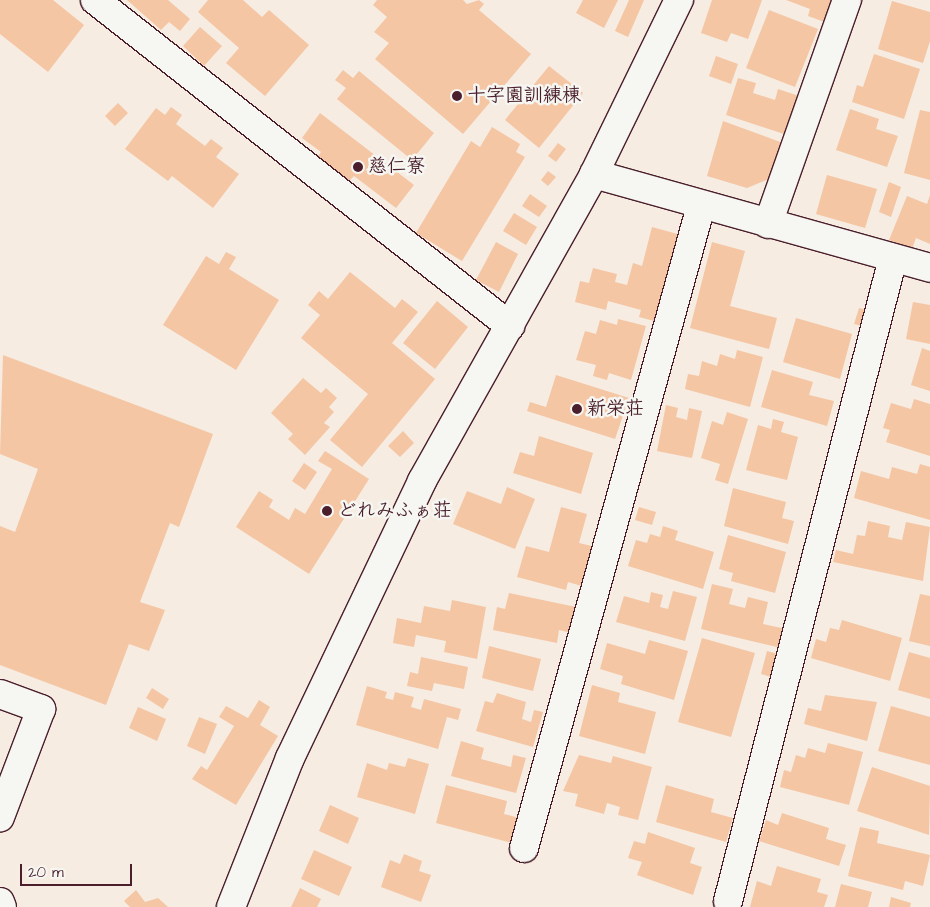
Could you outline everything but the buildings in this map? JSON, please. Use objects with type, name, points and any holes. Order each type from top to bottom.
[{"type":"street","points":[[95,0],[510,326]]},
{"type":"street","points":[[231,907],[290,758],[422,481],[594,174],[679,0]]},
{"type":"street","points":[[768,224],[847,0]]},
{"type":"street","points":[[594,174],[701,206],[930,268]]},
{"type":"street","points":[[524,848],[701,206]]},
{"type":"street","points":[[728,901],[893,258]]},
{"type":"street","points":[[0,694],[41,709],[0,817]]},
{"type":"street","points":[[0,902],[2,907]]},
{"type":"place","name":"十字園訓練棟","points":[[457,96]]},
{"type":"place","name":"慈仁寮","points":[[358,167]]},
{"type":"place","name":"新栄荘","points":[[577,409]]},
{"type":"place","name":"どれみふぁ荘","points":[[327,511]]}]
